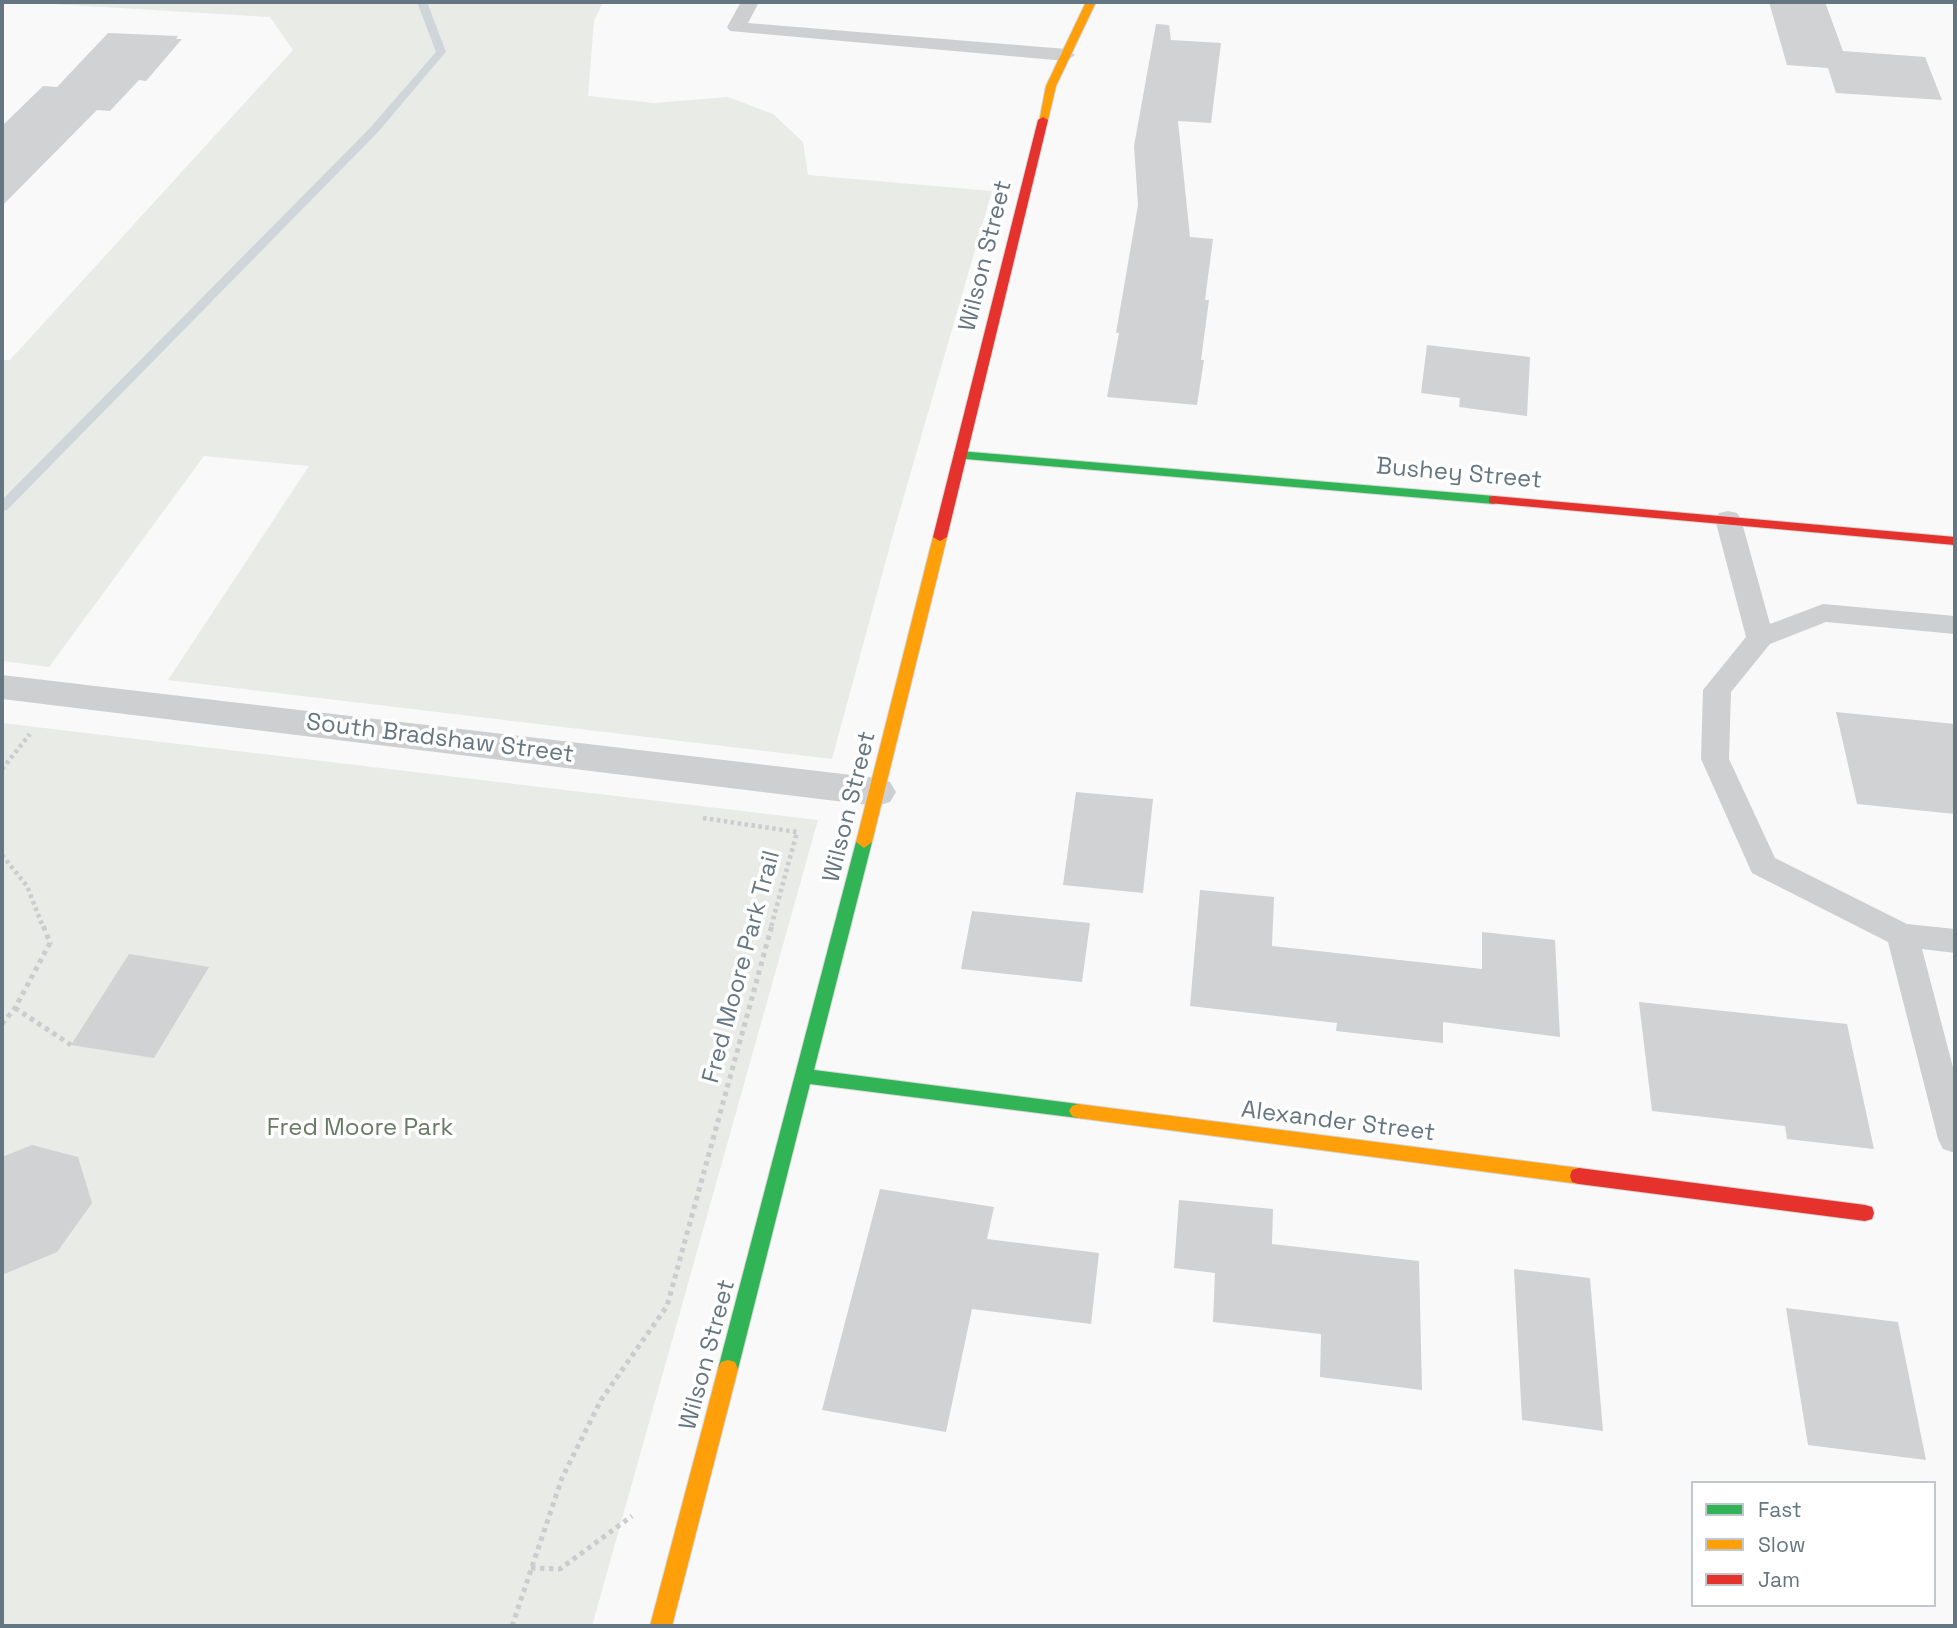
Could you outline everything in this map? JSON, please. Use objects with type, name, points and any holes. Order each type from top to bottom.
[{"type":"street","name":"Wilson Street","points":[[660,1626],[805,1076],[1051,86],[1091,2]]},
{"type":"street","name":"Bushey Street","points":[[959,455],[1728,519],[1955,541]]},
{"type":"street","name":"South Bradshaw Street","points":[[2,687],[877,792]]},
{"type":"street","name":"Alexander Street","points":[[805,1076],[1865,1213]]},
{"type":"lane","points":[[750,2],[736,27],[1066,55]]},
{"type":"lane","points":[[1728,519],[1760,638]]},
{"type":"lane","points":[[1955,625],[1823,613],[1760,638],[1717,690],[1715,759],[1763,865],[1902,935],[1955,941]]},
{"type":"lane","points":[[1902,935],[1944,1051],[1955,1139]]},
{"type":"path","points":[[2,769],[32,734],[22,732]]},
{"type":"path","name":"Fred Moore Park Trail","points":[[512,1626],[562,1478],[601,1400],[667,1306],[797,832],[691,816]]},
{"type":"path","points":[[2,855],[27,886],[50,943],[15,1008],[2,1024]]},
{"type":"path","points":[[15,1008],[71,1045]]},
{"type":"path","points":[[531,1568],[560,1569]]},
{"type":"green space","points":[[19,2],[603,2],[594,21],[588,96],[654,103],[728,97],[773,114],[803,142],[808,175],[992,191],[895,527],[832,759],[168,680],[309,466],[204,456],[49,667],[2,661],[2,360],[10,360],[293,50],[270,17]]},
{"type":"green space","name":"Fred Moore Park","points":[[2,723],[818,820],[592,1626],[2,1626]]},
{"type":"building","points":[[1769,2],[1825,2],[1843,51],[1925,57],[1942,100],[1836,93],[1828,68],[1787,65]]},
{"type":"building","points":[[1156,24],[1169,25],[1171,40],[1221,43],[1211,123],[1178,121],[1190,237],[1213,239],[1205,300],[1209,300],[1201,360],[1204,360],[1197,405],[1107,397],[1138,205],[1134,146]]},
{"type":"building","points":[[108,33],[178,36],[176,39],[182,39],[146,81],[139,80],[110,111],[97,110],[2,206],[2,126],[43,86],[57,87]]},
{"type":"building","points":[[1427,345],[1530,357],[1527,416],[1459,407],[1460,398],[1421,393]]},
{"type":"building","points":[[1836,712],[1955,724],[1955,814],[1857,804]]},
{"type":"building","points":[[1076,792],[1153,799],[1143,893],[1063,885]]},
{"type":"building","points":[[1200,890],[1274,897],[1272,946],[1482,969],[1482,932],[1555,940],[1560,1037],[1443,1022],[1443,1043],[1336,1031],[1337,1023],[1190,1006]]},
{"type":"building","points":[[972,911],[1090,923],[1082,982],[961,969]]},
{"type":"building","points":[[129,954],[209,967],[154,1058],[71,1045]]},
{"type":"building","points":[[1639,1002],[1847,1024],[1874,1149],[1787,1139],[1785,1126],[1652,1111]]},
{"type":"building","points":[[32,1145],[78,1157],[92,1203],[57,1252],[2,1275],[2,1157]]},
{"type":"building","points":[[880,1189],[994,1207],[987,1239],[1099,1253],[1091,1324],[972,1309],[946,1432],[822,1410]]},
{"type":"building","points":[[1179,1200],[1273,1209],[1272,1244],[1419,1261],[1422,1390],[1320,1377],[1321,1334],[1213,1322],[1215,1273],[1174,1268]]},
{"type":"building","points":[[1514,1269],[1590,1278],[1603,1431],[1522,1420]]},
{"type":"building","points":[[1786,1308],[1898,1322],[1926,1460],[1808,1445]]},
{"type":"waterway","points":[[2,507],[374,130],[441,52],[422,2]]},
{"type":"traffic: fast","points":[[959,455],[1494,500]]},
{"type":"traffic: fast","points":[[728,1369],[864,842]]},
{"type":"traffic: fast","points":[[805,1076],[1078,1111]]},
{"type":"traffic: slow","points":[[1043,120],[1051,86],[1091,2]]},
{"type":"traffic: slow","points":[[864,842],[940,537]]},
{"type":"traffic: slow","points":[[1078,1111],[1579,1176]]},
{"type":"traffic: slow","points":[[661,1626],[728,1369]]},
{"type":"traffic: jam","points":[[940,537],[1043,120]]},
{"type":"traffic: jam","points":[[1494,500],[1955,541]]},
{"type":"traffic: jam","points":[[1579,1176],[1865,1213]]}]
